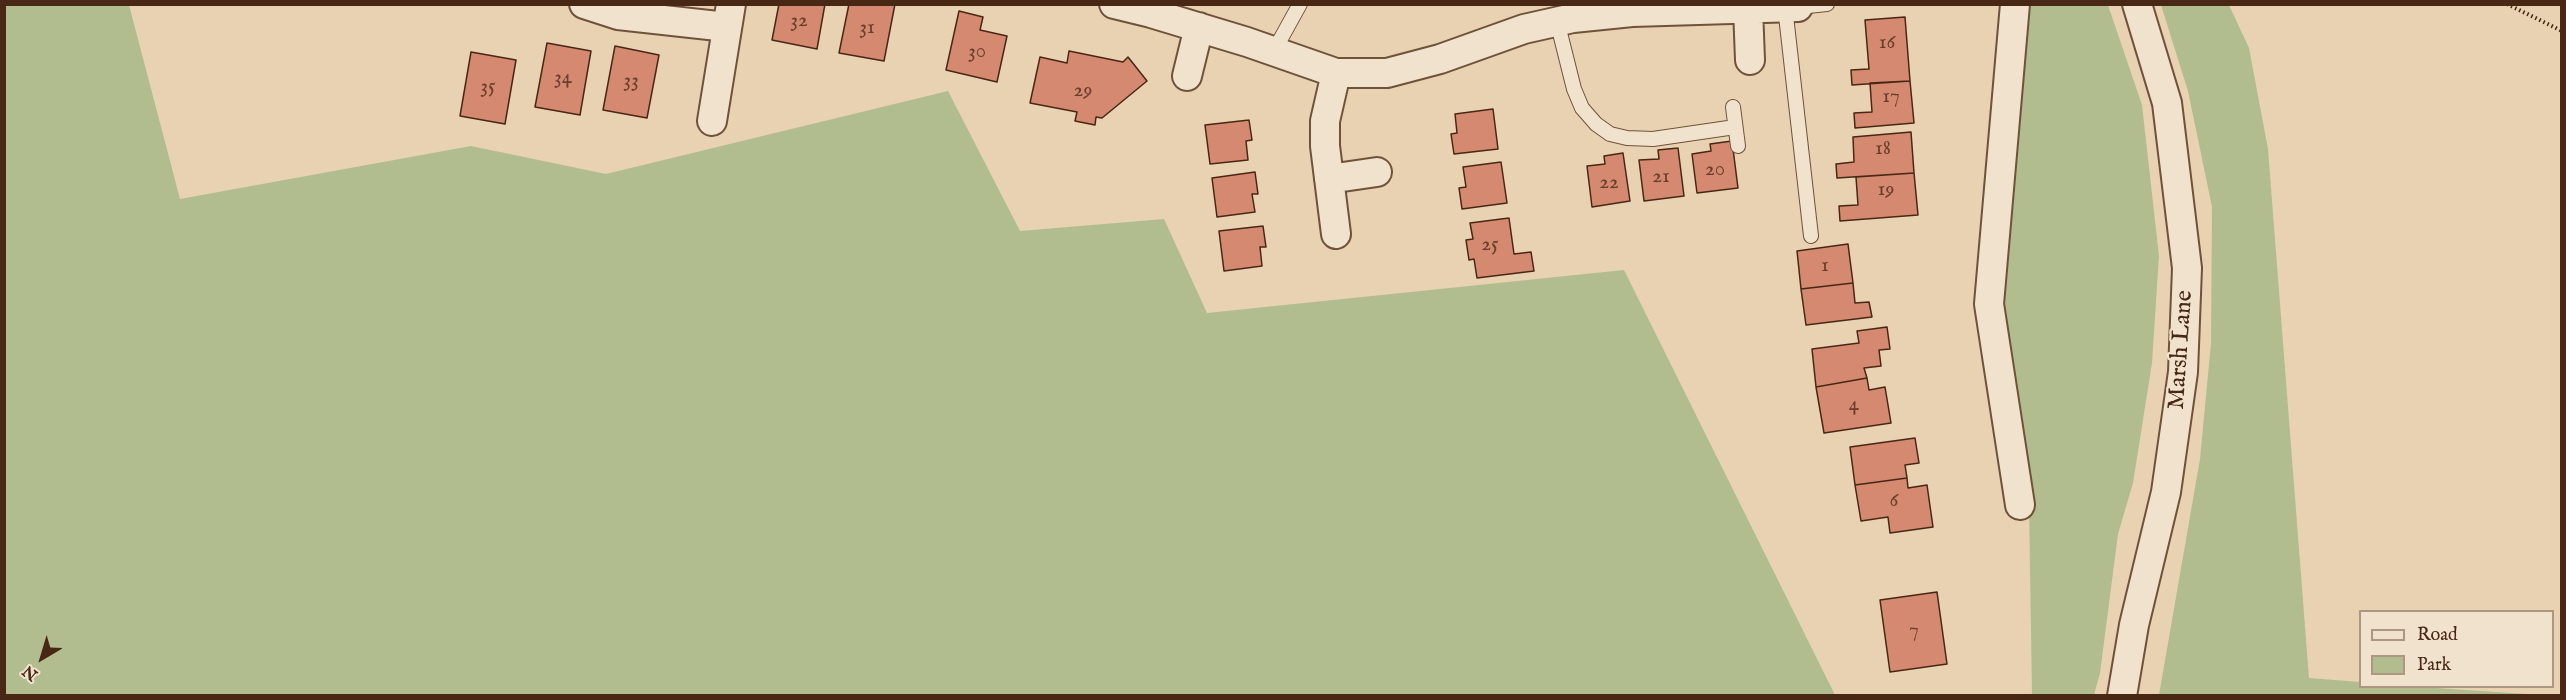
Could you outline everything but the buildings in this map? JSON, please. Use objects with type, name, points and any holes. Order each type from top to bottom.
[{"type":"street","points":[[584,4],[618,15],[729,16],[712,121]]},
{"type":"street","points":[[1114,4],[1199,27],[1336,73],[1386,73],[1440,59],[1524,29],[1557,21],[1632,12],[1791,7]]},
{"type":"street","points":[[2015,4],[1989,304],[2020,505]]},
{"type":"street","name":"Marsh Lane","points":[[2122,696],[2134,625],[2166,492],[2183,372],[2187,268],[2167,103],[2137,4]]},
{"type":"street","points":[[1748,8],[1750,60]]},
{"type":"street","points":[[1187,76],[1199,27]]},
{"type":"street","points":[[1336,73],[1325,121],[1336,234]]},
{"type":"street","points":[[1329,179],[1377,172]]},
{"type":"lane","points":[[1274,51],[1300,4]]},
{"type":"lane","points":[[1811,236],[1791,7],[1827,4]]},
{"type":"lane","points":[[1557,21],[1574,89],[1582,108],[1596,124],[1610,134],[1627,138],[1653,139],[1735,127]]},
{"type":"lane","points":[[1733,107],[1738,146]]},
{"type":"path","points":[[2507,4],[2562,31]]},
{"type":"green space","points":[[4,5],[129,5],[180,199],[471,146],[606,174],[948,91],[1020,231],[1164,219],[1207,313],[1624,270],[1835,695],[5,695]]},
{"type":"green space","points":[[2023,5],[2108,5],[2142,105],[2159,256],[2152,363],[2133,483],[2118,534],[2100,673],[2094,695],[2032,695],[2029,505],[1996,304]]},
{"type":"green space","points":[[2161,5],[2229,5],[2249,48],[2268,149],[2309,678],[2359,682],[2359,688],[2436,688],[2541,695],[2159,695],[2200,459],[2211,343],[2212,207],[2188,91]]}]
